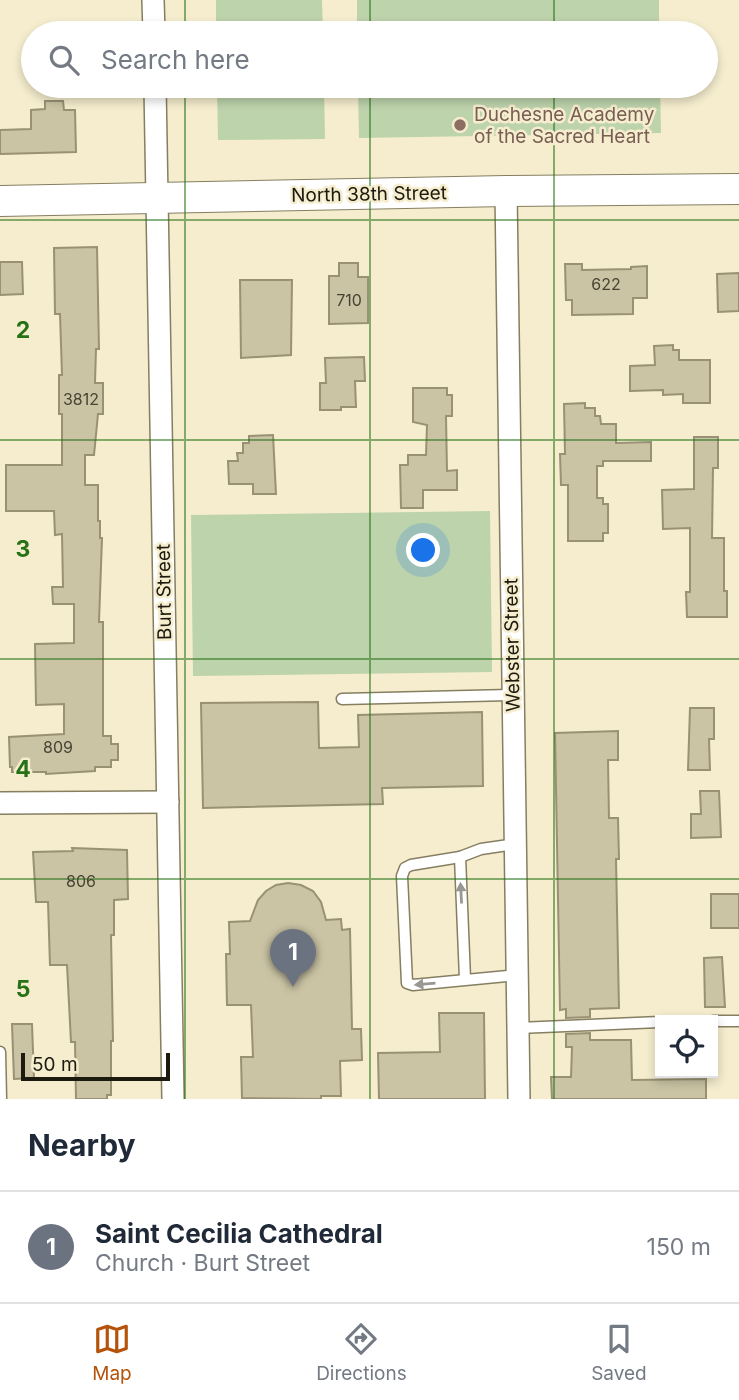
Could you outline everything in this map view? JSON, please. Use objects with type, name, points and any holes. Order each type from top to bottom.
[{"type":"street","points":[[153,0],[154,21]]},
{"type":"street","name":"Burt Street","points":[[155,98],[173,1099]]},
{"type":"street","name":"North 38th Street","points":[[0,201],[739,189]]},
{"type":"street","name":"Webster Street","points":[[506,191],[519,1099]]},
{"type":"street","points":[[0,803],[168,802]]},
{"type":"lane","points":[[342,699],[513,695]]},
{"type":"lane","points":[[515,844],[481,849],[460,857],[411,864],[401,876],[407,983],[413,985],[517,975]]},
{"type":"lane","points":[[460,857],[465,979]]},
{"type":"lane","points":[[718,1021],[739,1021]]},
{"type":"lane","points":[[518,1028],[655,1022]]},
{"type":"lane","points":[[0,1052],[1,1099]]},
{"type":"green space","points":[[216,0],[322,0],[323,21],[216,21]]},
{"type":"green space","points":[[357,0],[659,0],[659,21],[357,21]]},
{"type":"green space","points":[[217,98],[324,98],[325,139],[218,140]]},
{"type":"green space","points":[[358,98],[660,98],[661,133],[359,138]]},
{"type":"green space","points":[[490,511],[492,672],[193,676],[191,515]]},
{"type":"building","points":[[45,101],[63,101],[64,110],[75,110],[76,152],[0,154],[0,130],[31,129],[31,110],[45,109]]},
{"type":"building","points":[[97,247],[99,349],[96,349],[95,383],[103,383],[103,414],[98,414],[94,455],[85,455],[85,485],[98,485],[98,521],[102,538],[99,622],[103,622],[103,736],[111,736],[111,744],[118,744],[118,760],[111,760],[111,767],[95,767],[95,771],[46,774],[12,772],[9,737],[64,734],[64,704],[36,705],[35,644],[74,643],[74,604],[53,604],[52,587],[63,587],[62,534],[55,535],[54,511],[6,511],[6,465],[62,465],[62,414],[59,414],[59,375],[62,375],[60,314],[55,314],[54,248]]},
{"type":"building","points":[[0,262],[22,262],[23,294],[0,295]]},
{"type":"building","points":[[339,263],[358,263],[358,277],[368,277],[368,323],[329,324],[329,276],[339,276]]},
{"type":"building","points":[[565,264],[582,264],[582,270],[647,266],[647,298],[633,298],[633,314],[572,315],[572,300],[566,300]]},
{"type":"building","points":[[739,273],[739,311],[718,312],[717,274]]},
{"type":"building","points":[[240,280],[292,280],[291,355],[241,358]]},
{"type":"building","points":[[673,345],[673,350],[679,350],[679,360],[710,360],[710,403],[683,403],[683,394],[663,395],[663,390],[630,391],[630,366],[655,365],[654,346]]},
{"type":"building","points":[[364,357],[365,381],[355,381],[356,407],[320,410],[320,383],[326,383],[325,358]]},
{"type":"building","points":[[413,388],[447,388],[447,395],[452,395],[452,416],[446,416],[447,471],[457,470],[457,490],[423,490],[423,508],[401,508],[400,465],[408,465],[408,455],[426,455],[427,425],[413,422]]},
{"type":"building","points":[[585,403],[585,408],[595,408],[595,416],[600,416],[601,424],[616,424],[616,443],[651,442],[651,461],[603,461],[603,466],[597,466],[597,498],[603,498],[603,504],[608,504],[608,533],[603,533],[603,541],[568,541],[568,485],[561,485],[560,454],[565,454],[564,404]]},
{"type":"building","points":[[273,435],[276,494],[253,494],[253,484],[229,484],[228,461],[238,461],[237,453],[243,453],[243,443],[249,443],[249,436]]},
{"type":"building","points":[[694,437],[718,437],[718,468],[713,468],[712,538],[724,538],[727,617],[687,617],[686,592],[690,592],[690,528],[663,529],[662,490],[694,489]]},
{"type":"building","points":[[318,702],[319,748],[359,747],[358,715],[482,712],[483,786],[382,788],[383,804],[203,808],[201,703]]},
{"type":"building","points":[[690,708],[714,708],[714,739],[709,739],[710,770],[688,770]]},
{"type":"building","points":[[618,731],[618,760],[608,760],[609,818],[618,818],[619,859],[616,859],[619,1008],[590,1009],[590,1017],[566,1018],[566,1009],[560,1010],[555,733]]},
{"type":"building","points":[[700,791],[719,791],[721,837],[691,838],[691,814],[701,814]]},
{"type":"building","points":[[72,848],[127,850],[128,899],[114,900],[114,935],[111,935],[113,1041],[111,1095],[107,1095],[107,1099],[76,1099],[75,1042],[71,1042],[67,965],[50,965],[48,902],[36,902],[33,852],[73,851]]},
{"type":"building","points":[[288,883],[313,891],[321,902],[326,920],[341,919],[342,930],[350,929],[352,1029],[361,1029],[362,1060],[340,1061],[341,1096],[321,1096],[321,1099],[242,1098],[241,1057],[253,1057],[251,1005],[227,1005],[226,954],[230,954],[229,922],[250,921],[258,900],[266,891],[276,885]]},
{"type":"building","points":[[711,894],[739,894],[739,928],[711,928]]},
{"type":"building","points":[[722,957],[725,1007],[705,1007],[704,958]]},
{"type":"building","points":[[439,1013],[484,1013],[485,1099],[379,1099],[378,1053],[440,1052]]},
{"type":"building","points":[[12,1024],[32,1024],[34,1078],[14,1079]]},
{"type":"building","points":[[590,1033],[590,1040],[631,1040],[632,1080],[706,1079],[706,1099],[552,1099],[551,1077],[571,1077],[572,1047],[566,1047],[566,1034]]},
{"type":"place","name":"Duchesne Academy of the Sacred Heart","points":[[460,125]]},
{"type":"place","name":"Saint Cecilia Cathedral","points":[[293,987]]}]
